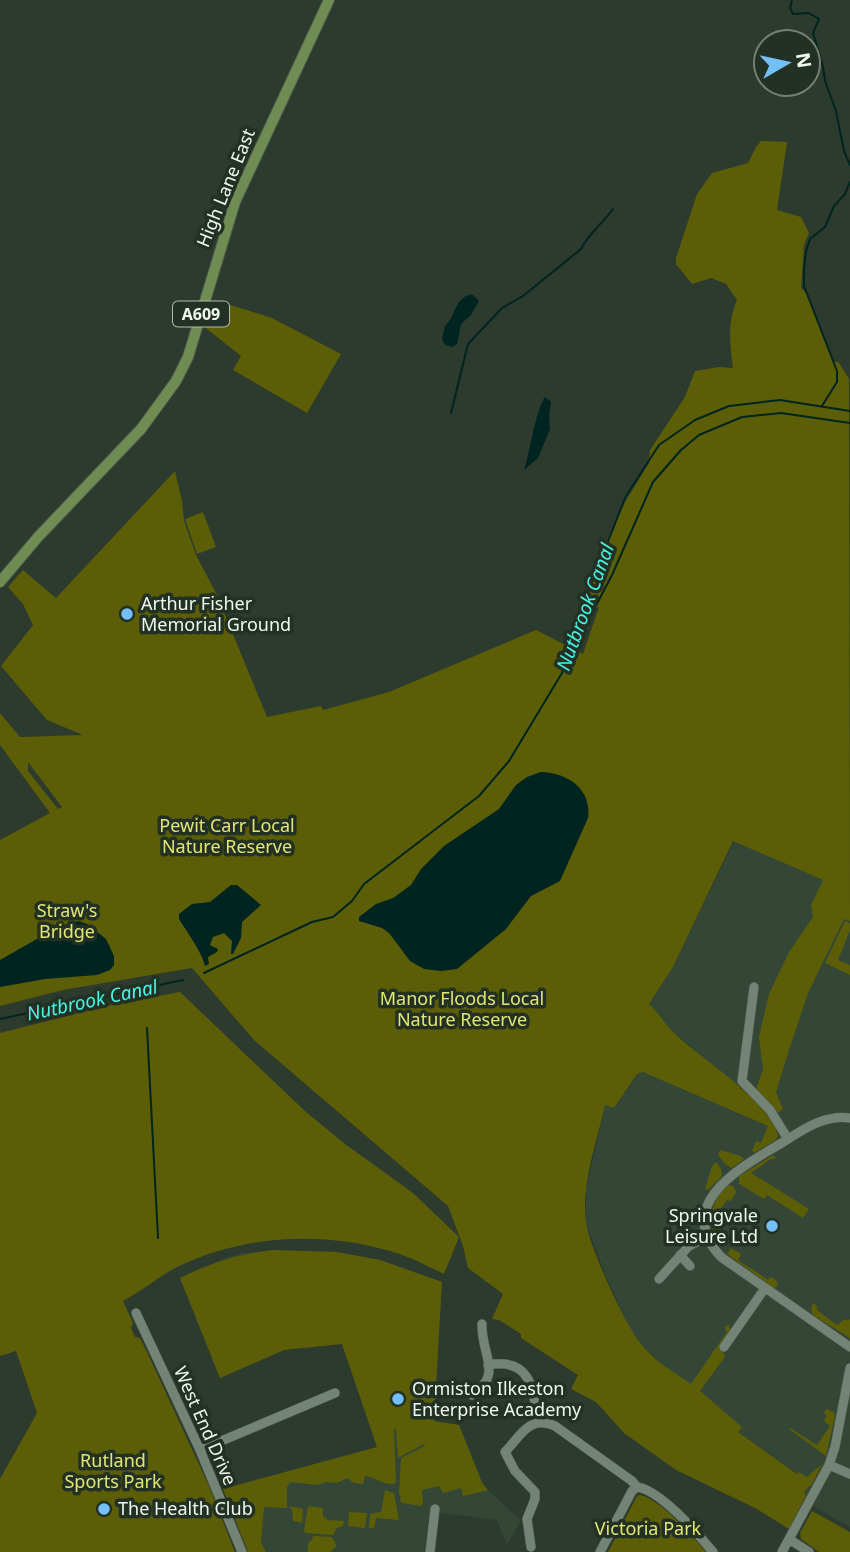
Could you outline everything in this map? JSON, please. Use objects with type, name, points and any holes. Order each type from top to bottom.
[{"type":"main road","name":"High Lane East","points":[[0,582],[38,537],[137,433],[177,381],[188,357],[236,200],[329,0]]},
{"type":"street","points":[[754,987],[749,1059],[742,1081],[770,1110],[788,1139]]},
{"type":"street","points":[[850,1117],[824,1119],[788,1139],[722,1183],[712,1196],[706,1217],[708,1236],[721,1257],[850,1347]]},
{"type":"street","points":[[659,1279],[693,1243],[708,1236]]},
{"type":"street","points":[[680,1255],[690,1266]]},
{"type":"street","points":[[724,1347],[765,1288]]},
{"type":"street","name":"West End Drive","points":[[136,1314],[139,1329],[200,1450],[242,1552]]},
{"type":"street","points":[[472,1395],[488,1382],[490,1373],[477,1336],[482,1324]]},
{"type":"street","points":[[488,1365],[508,1364],[527,1376],[532,1385],[538,1423]]},
{"type":"street","points":[[782,1552],[829,1465],[850,1368]]},
{"type":"street","points":[[200,1450],[335,1393]]},
{"type":"street","points":[[533,1541],[527,1516],[536,1494],[501,1453],[523,1429],[538,1423],[555,1426],[637,1487],[648,1491],[674,1510],[713,1552]]},
{"type":"street","points":[[829,1465],[850,1474]]},
{"type":"street","points":[[600,1552],[632,1491],[637,1487]]},
{"type":"street","points":[[430,1552],[435,1509]]},
{"type":"street","points":[[789,1539],[809,1552]]},
{"type":"shaded area","points":[[734,841],[823,880],[812,905],[850,921],[850,1527],[804,1501],[804,1493],[812,1484],[738,1432],[641,1345],[630,1330],[586,1223],[586,1190],[605,1105],[614,1108],[637,1074],[643,1072],[770,1122],[746,1092],[674,1033],[649,1004],[673,967]]},
{"type":"shaded area","name":"Ormiston Ilkeston Enterprise Academy","points":[[274,1250],[337,1252],[380,1260],[442,1282],[434,1421],[459,1425],[485,1487],[521,1521],[507,1545],[497,1520],[440,1513],[440,1509],[430,1508],[424,1552],[248,1552],[223,1489],[377,1447],[342,1344],[284,1350],[220,1378],[180,1278],[228,1257]]},
{"type":"green space","points":[[761,141],[787,142],[777,210],[801,217],[809,233],[804,245],[801,288],[807,294],[833,361],[839,363],[849,379],[850,921],[844,919],[808,993],[776,1092],[783,1109],[777,1113],[756,1089],[763,1069],[759,1037],[769,994],[789,952],[813,917],[811,905],[823,880],[733,841],[673,967],[649,1004],[674,1033],[733,1081],[762,1109],[778,1136],[776,1140],[754,1153],[752,1151],[756,1141],[761,1143],[768,1126],[643,1072],[637,1074],[614,1108],[605,1105],[588,1178],[585,1208],[589,1233],[601,1266],[626,1320],[646,1350],[691,1384],[727,1332],[724,1327],[729,1325],[731,1332],[721,1349],[724,1358],[700,1391],[742,1427],[738,1432],[797,1474],[799,1472],[807,1477],[822,1464],[812,1484],[804,1492],[806,1496],[789,1529],[757,1509],[676,1470],[624,1433],[596,1402],[571,1389],[578,1375],[521,1338],[521,1334],[499,1320],[492,1319],[503,1294],[468,1268],[448,1206],[254,1040],[192,968],[63,990],[0,1006],[0,840],[50,813],[0,745],[0,713],[20,737],[83,735],[47,720],[1,666],[33,625],[23,604],[8,587],[23,570],[56,598],[175,471],[184,521],[196,555],[216,593],[267,717],[321,706],[323,710],[389,692],[536,630],[583,654],[599,607],[581,611],[622,507],[649,463],[650,450],[685,397],[695,371],[733,368],[731,325],[737,300],[726,284],[711,278],[692,284],[676,264],[676,258],[697,194],[712,173],[748,163]],"holes":[[[28,762],[62,807],[58,809],[28,771]]]},
{"type":"green space","points":[[215,300],[272,318],[341,354],[307,413],[233,370],[241,356],[202,325],[210,304]]},
{"type":"green space","points":[[203,512],[216,547],[197,554],[185,519]]},
{"type":"green space","points":[[845,921],[850,923],[850,930],[838,960],[850,965],[850,975],[825,963]]},
{"type":"green space","name":"Rutland Sports Park","points":[[180,992],[306,1112],[413,1193],[459,1237],[444,1274],[404,1256],[364,1245],[309,1239],[282,1240],[228,1248],[202,1256],[177,1267],[123,1301],[133,1323],[131,1328],[135,1337],[140,1338],[147,1352],[209,1486],[235,1552],[0,1552],[0,1479],[37,1413],[16,1351],[0,1356],[0,1033],[115,1004]]},
{"type":"green space","points":[[720,1150],[744,1159],[732,1168],[718,1155]]},
{"type":"green space","points":[[773,1155],[776,1158],[751,1173],[809,1209],[803,1218],[767,1195],[764,1199],[739,1184],[739,1176]]},
{"type":"green space","points":[[716,1162],[722,1176],[708,1190],[705,1189],[712,1166]]},
{"type":"green space","points":[[729,1185],[733,1186],[736,1192],[715,1217],[718,1220],[716,1226],[728,1234],[720,1246],[713,1230],[712,1213],[718,1198]]},
{"type":"green space","points":[[731,1248],[741,1254],[738,1260],[768,1280],[771,1277],[776,1280],[778,1286],[774,1288],[727,1254]]},
{"type":"green space","name":"Ormiston Ilkeston Enterprise Academy","points":[[274,1250],[337,1252],[380,1260],[442,1282],[434,1421],[459,1425],[482,1483],[488,1490],[463,1496],[461,1488],[443,1493],[439,1486],[422,1490],[421,1506],[402,1503],[399,1495],[401,1458],[425,1446],[424,1444],[398,1458],[394,1429],[394,1484],[365,1476],[363,1484],[354,1483],[347,1478],[337,1483],[326,1482],[318,1485],[290,1482],[287,1487],[287,1508],[264,1507],[261,1542],[266,1552],[248,1552],[223,1489],[377,1447],[342,1344],[284,1350],[220,1378],[180,1278],[226,1260]]},
{"type":"green space","points":[[813,1303],[817,1310],[837,1325],[850,1319],[850,1338],[813,1315]]},
{"type":"green space","points":[[826,1409],[834,1412],[835,1416],[826,1456],[789,1429],[817,1445],[830,1426],[824,1421],[827,1416],[824,1413]]},
{"type":"green space","points":[[385,1490],[394,1493],[399,1520],[376,1518],[374,1528],[369,1528],[370,1514],[381,1512]]},
{"type":"green space","name":"Victoria Park","points":[[640,1495],[667,1511],[706,1552],[608,1552],[637,1496]]},
{"type":"green space","points":[[289,1506],[303,1509],[302,1523],[293,1521]]},
{"type":"green space","points":[[308,1506],[323,1508],[323,1516],[328,1520],[344,1521],[343,1526],[337,1528],[333,1535],[306,1533],[304,1531]]},
{"type":"green space","points":[[812,1511],[850,1532],[850,1552],[819,1552],[801,1539],[800,1533]]},
{"type":"green space","points":[[349,1512],[367,1513],[365,1528],[348,1526]]},
{"type":"green space","points":[[313,1536],[332,1537],[337,1546],[330,1552],[308,1552],[308,1543]]},
{"type":"water","points":[[472,294],[479,301],[471,315],[461,324],[457,344],[452,347],[445,345],[442,339],[445,326],[458,303]]},
{"type":"water","points":[[545,397],[551,402],[550,429],[538,458],[524,470],[539,411]]},
{"type":"water","points":[[541,772],[569,779],[576,784],[586,799],[588,818],[560,881],[531,896],[506,929],[457,969],[441,971],[424,969],[410,961],[389,933],[359,921],[359,917],[376,904],[393,898],[411,885],[421,869],[444,846],[499,809],[516,785]]},
{"type":"water","points":[[231,885],[237,885],[261,905],[242,922],[241,938],[233,954],[232,941],[224,933],[213,937],[210,945],[218,949],[208,957],[209,964],[205,966],[198,948],[179,919],[179,914],[192,904],[210,902]]},
{"type":"water","points":[[78,921],[87,924],[106,939],[114,956],[114,965],[110,970],[97,975],[45,979],[0,987],[0,960],[58,927]]},
{"type":"waterway","points":[[792,0],[790,8],[793,14],[809,13],[819,19],[813,33],[850,165]]},
{"type":"waterway","points":[[822,406],[837,382],[837,371],[804,286],[806,251],[810,239],[825,227],[834,206],[845,194],[850,182]]},
{"type":"waterway","points":[[451,413],[468,344],[502,308],[523,296],[581,249],[613,209]]},
{"type":"waterway","name":"Nutbrook Canal","points":[[204,973],[312,922],[333,917],[352,901],[364,884],[479,796],[509,761],[562,673],[575,624],[626,496],[659,445],[695,420],[729,406],[780,400],[850,411]]},
{"type":"waterway","points":[[591,615],[612,575],[653,482],[681,450],[699,435],[742,417],[781,413],[850,423]]},
{"type":"waterway","name":"Nutbrook Canal","points":[[0,1019],[183,980]]},
{"type":"waterway","points":[[147,1028],[158,1238]]},
{"type":"place","name":"Arthur Fisher Memorial Ground","points":[[127,614]]},
{"type":"place","name":"Springvale Leisure Ltd","points":[[772,1226]]},
{"type":"place","name":"Ormiston Ilkeston Enterprise Academy","points":[[398,1399]]},
{"type":"place","name":"The Health Club","points":[[104,1509]]},
{"type":"park label","name":"Pewit Carr Local Nature Reserve","points":[[227,836]]},
{"type":"park label","name":"Straw's Bridge","points":[[67,921]]},
{"type":"park label","name":"Manor Floods Local Nature Reserve","points":[[462,1009]]}]
